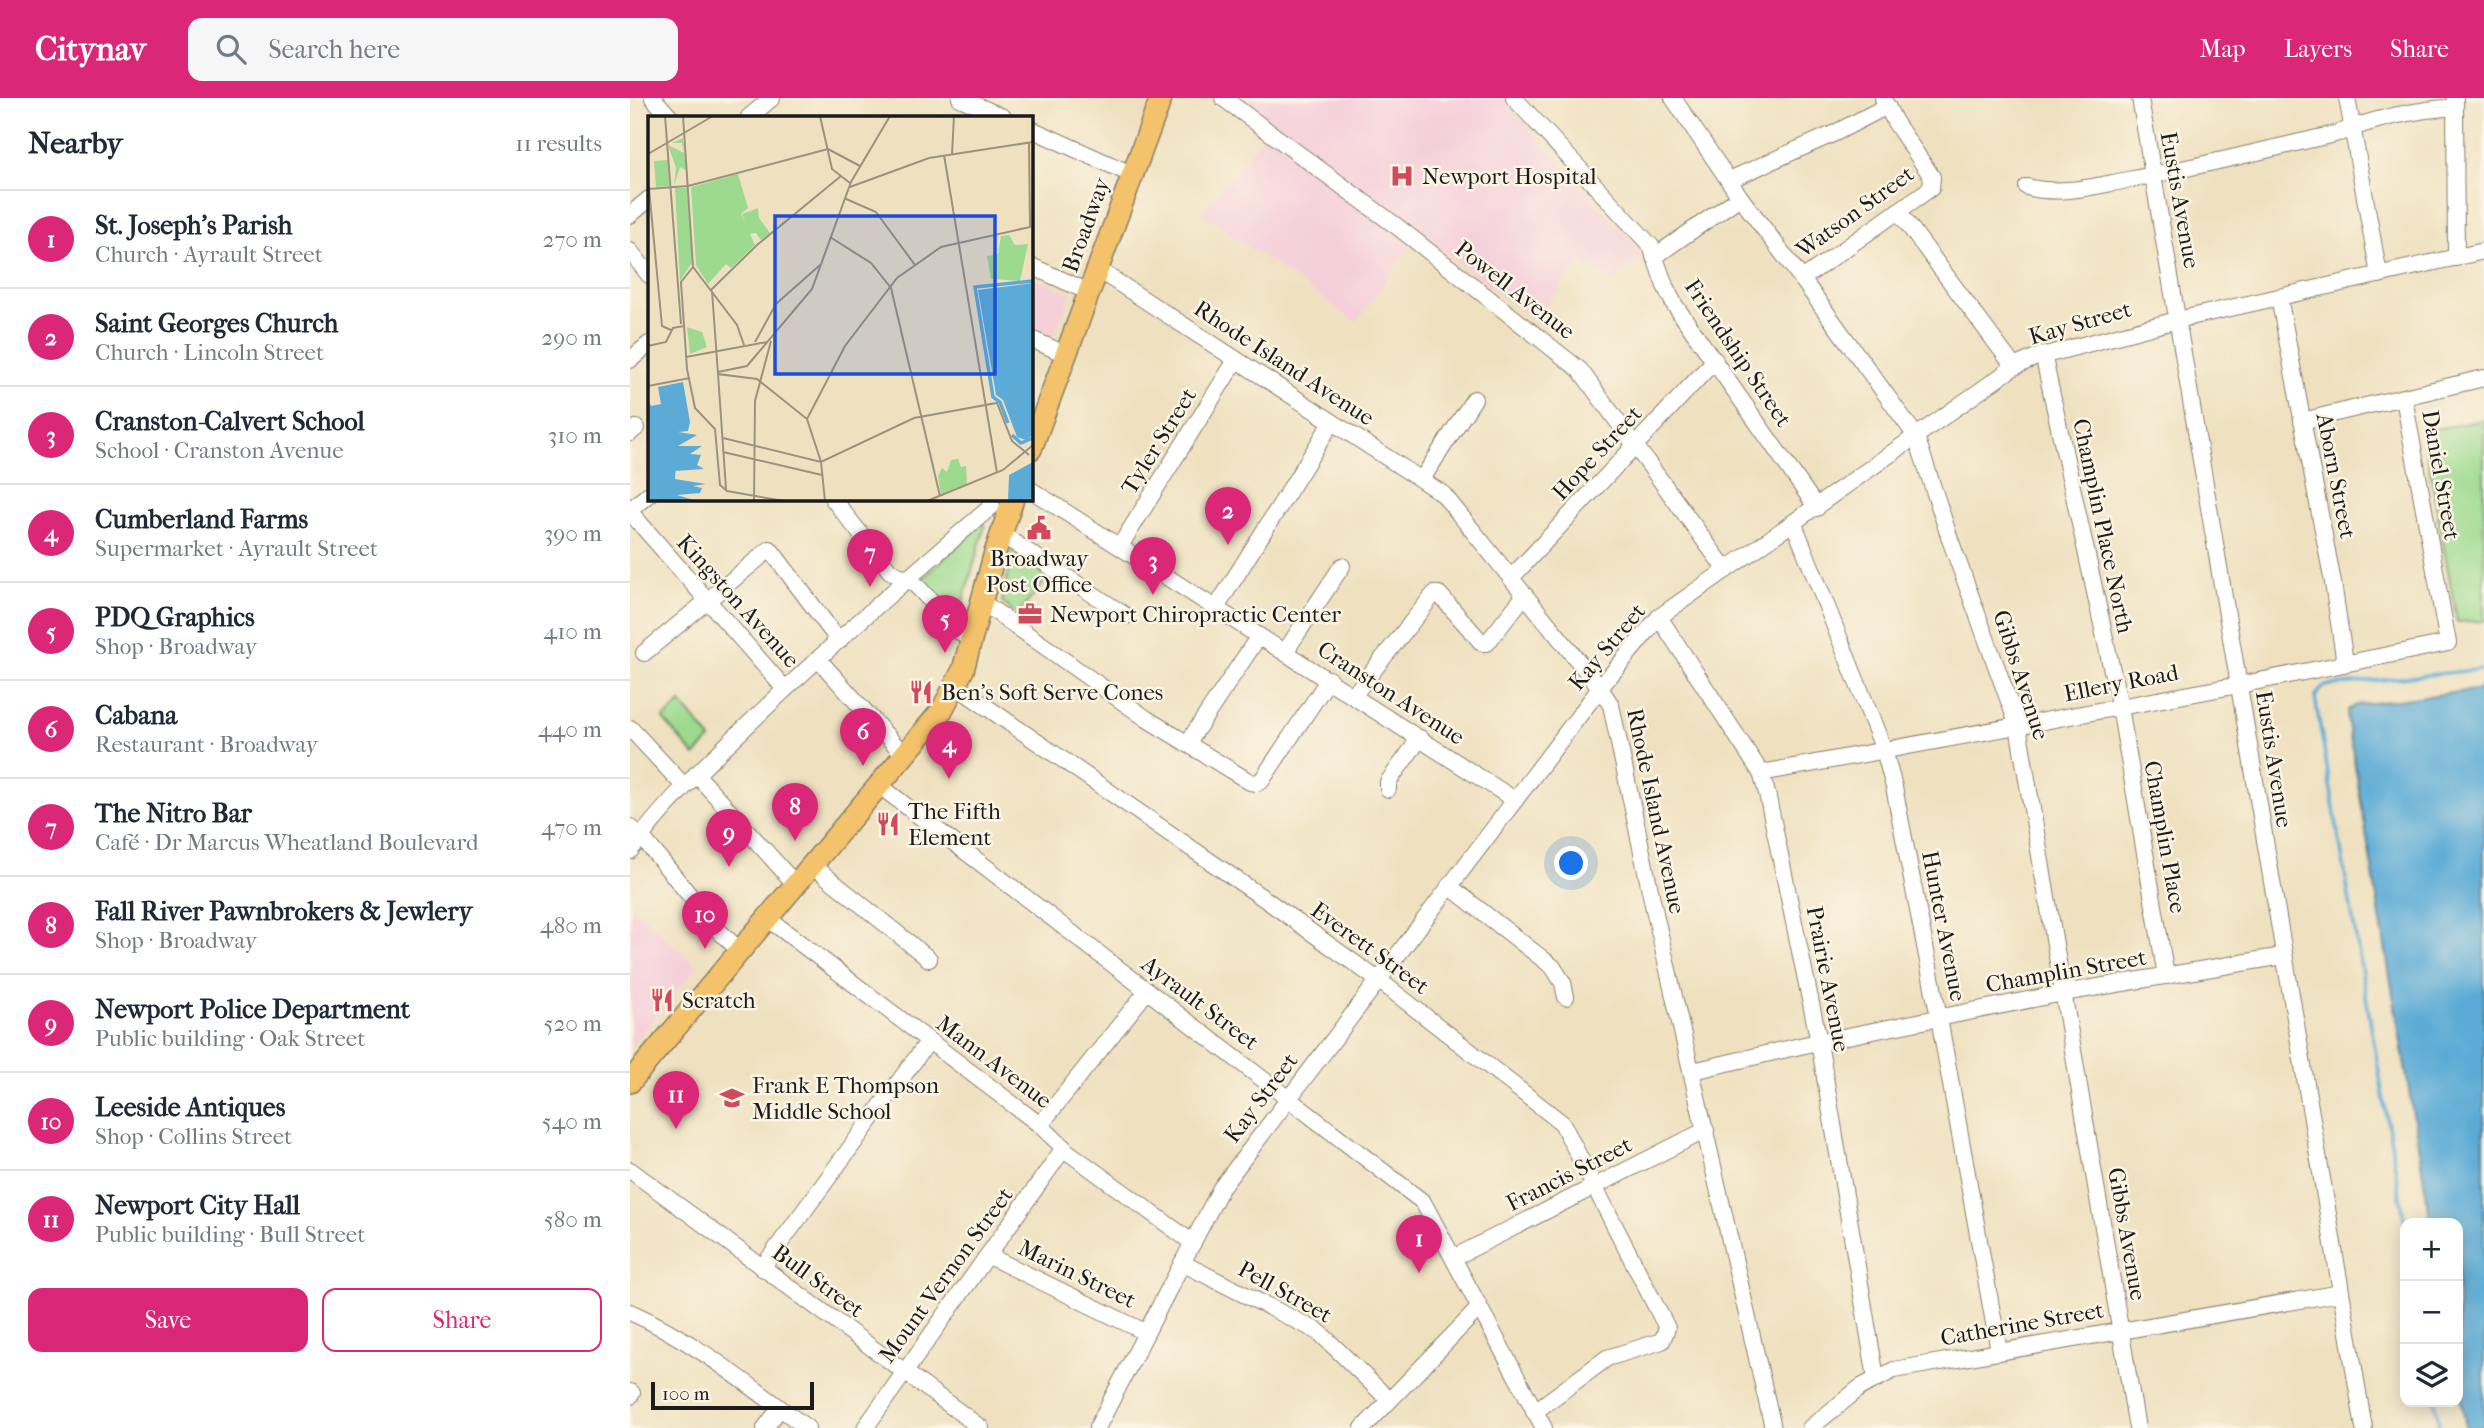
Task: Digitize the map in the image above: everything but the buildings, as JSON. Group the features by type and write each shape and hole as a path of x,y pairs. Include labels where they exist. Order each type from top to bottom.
{"main road":[{"name":"Broadway","path":"1032,446 1161,98"},
{"path":"630,1082 767,918 791,880 812,865 938,717 956,686 972,641 1001,534 1000,503"}],"street":[{"path":"653,98 669,116"},
{"path":"755,115 772,98"},
{"path":"960,98 1001,116"},
{"name":"Powell Avenue","path":"1223,98 1399,228 1580,370 1726,570"},
{"name":"Friendship Street","path":"1514,98 1651,246 1674,304 1817,508"},
{"name":"Gibbs Avenue","path":"1673,98 1740,197 1916,436 1951,542 2018,726 2137,1428"},
{"name":"Eustis Avenue","path":"2140,98 2364,1428"},
{"path":"2347,98 2379,275"},
{"path":"1729,180 1835,133 1885,102"},
{"name":"Watson Street","path":"1802,279 1927,192 1933,183 1932,177 1885,102"},
{"path":"2026,187 2064,191 2153,176 2339,133 2365,122 2455,103 2456,258"},
{"path":"1032,129 1133,175"},
{"path":"1654,257 1740,197"},
{"path":"630,215 648,200"},
{"path":"1898,211 2014,367"},
{"path":"630,251 648,274"},
{"name":"Kay Street","path":"1097,1428 1221,1188 1600,688 1660,617 2014,367 2043,354 2177,320 2484,251"},
{"path":"1032,266 1089,292"},
{"name":"Rhode Island Avenue","path":"1097,270 1443,494 1611,705 1654,909 1773,1428"},
{"name":"Aborn Street","path":"2279,297 2333,583 2345,663"},
{"path":"1032,339 1065,354"},
{"path":"630,360 648,345"},
{"name":"Champlin Place North","path":"2043,354 2120,707"},
{"name":"Tyler Street","path":"1120,546 1236,360"},
{"name":"Hope Street","path":"1511,578 1715,360"},
{"path":"2302,421 2484,378"},
{"name":"Daniel Street","path":"2404,398 2448,643"},
{"path":"1422,480 1474,399"},
{"path":"1216,608 1332,422"},
{"name":"Cranston Avenue","path":"1032,491 1515,800"},
{"path":"630,511 648,495"},
{"path":"834,500 890,571 914,583 960,632 972,641"},
{"path":"630,851 636,831 785,689 905,580 1000,503"},
{"name":"Kingston Avenue","path":"630,511 785,689"},
{"name":"Hunter Avenue","path":"1794,524 1884,750 1902,826 1939,1018 1999,1351"},
{"path":"1001,534 1126,616"},
{"path":"644,653 770,549 839,641"},
{"path":"1285,652 1342,566"},
{"path":"1353,696 1434,594 1439,594 1482,643 1487,643 1525,595"},
{"path":"982,602 1147,719 1250,782 1257,783 1262,780 1329,679"},
{"name":"Prairie Avenue","path":"1660,617 1761,773 1767,793 1819,1042 1877,1378"},
{"path":"1187,744 1259,636"},
{"name":"Ellery Road","path":"1761,773 2239,685 2448,643"},
{"path":"818,659 905,756"},
{"name":"Everett Street","path":"956,686 1269,901 1377,980 1562,1123 1667,1328 1662,1341 1607,1358 1534,1412"},
{"name":"Champlin Place","path":"2120,707 2166,976"},
{"path":"630,729 684,786"},
{"path":"1388,789 1388,782 1420,738"},
{"path":"696,774 791,880"},
{"name":"Ayrault Street","path":"880,786 1423,1202 1544,1428"},
{"path":"636,831 719,931 740,950"},
{"path":"812,865 929,959"},
{"path":"1449,886 1553,967 1559,974 1566,997"},
{"name":"Mann Avenue","path":"767,918 1040,1125 1064,1148 1192,1243"},
{"name":"Champlin Street","path":"1693,1071 1819,1042 2063,993 2283,956"},
{"path":"1040,1125 1147,991"},
{"path":"762,1268 928,1042"},
{"name":"Francis Street","path":"1453,1258 1706,1130"},
{"name":"Mount Vernon Street","path":"865,1428 1064,1148"},
{"name":"Bull Street","path":"630,1170 981,1428"},
{"name":"Marin Street","path":"989,1256 1145,1332"},
{"name":"Pell Street","path":"1182,1263 1319,1332 1389,1401"},
{"name":"Catherine Street","path":"1810,1428 1861,1387 1894,1370 2341,1293"},
{"path":"1363,1428 1479,1308"},
{"path":"630,1312 668,1331 807,1428"},
{"path":"765,1428 780,1408"}],"shaded area":[{"name":"Newport Hospital","path":"1239,98 1501,98 1643,255 1614,282 1582,260 1534,321 1419,233 1356,322 1202,214 1272,124"},
{"path":"1032,276 1071,294 1052,340 1032,331"},
{"path":"630,905 697,966 630,1048 631,1010"}],"green space":[{"path":"2484,420 2484,621 2457,622 2423,431"},
{"path":"982,523 985,526 959,615 955,614 921,580"},
{"path":"1012,551 1049,577 1017,615 1002,602"},
{"path":"681,703 711,739 695,756 663,719"}],"water":[{"path":"2484,689 2484,1428 2466,1428 2462,1407 2463,1218 2430,1218 2347,718 2348,710 2357,705"}],"waterway":[{"path":"2404,1218 2315,697 2324,686 2484,669"},
{"path":"2436,1407 2440,1428"}],"place":[{"name":"Newport Hospital","path":"1402,176"},
{"name":"Broadway Post Office","path":"1039,528"},
{"name":"Saint Georges Church","path":"1228,545"},
{"name":"The Nitro Bar","path":"870,587"},
{"name":"Cranston-Calvert School","path":"1153,595"},
{"name":"Newport Chiropractic Center","path":"1030,614"},
{"name":"PDQ Graphics","path":"945,653"},
{"name":"Ben's Soft Serve Cones","path":"921,692"},
{"name":"Cabana","path":"863,766"},
{"name":"Cumberland Farms","path":"949,779"},
{"name":"The Fifth Element","path":"888,824"},
{"name":"Fall River Pawnbrokers & Jewlery","path":"795,841"},
{"name":"Newport Police Department","path":"729,867"},
{"name":"Leeside Antiques","path":"705,949"},
{"name":"Scratch","path":"662,1000"},
{"name":"Frank E Thompson Middle School","path":"732,1098"},
{"name":"Newport City Hall","path":"676,1129"},
{"name":"St. Joseph's Parish","path":"1419,1273"}]}
